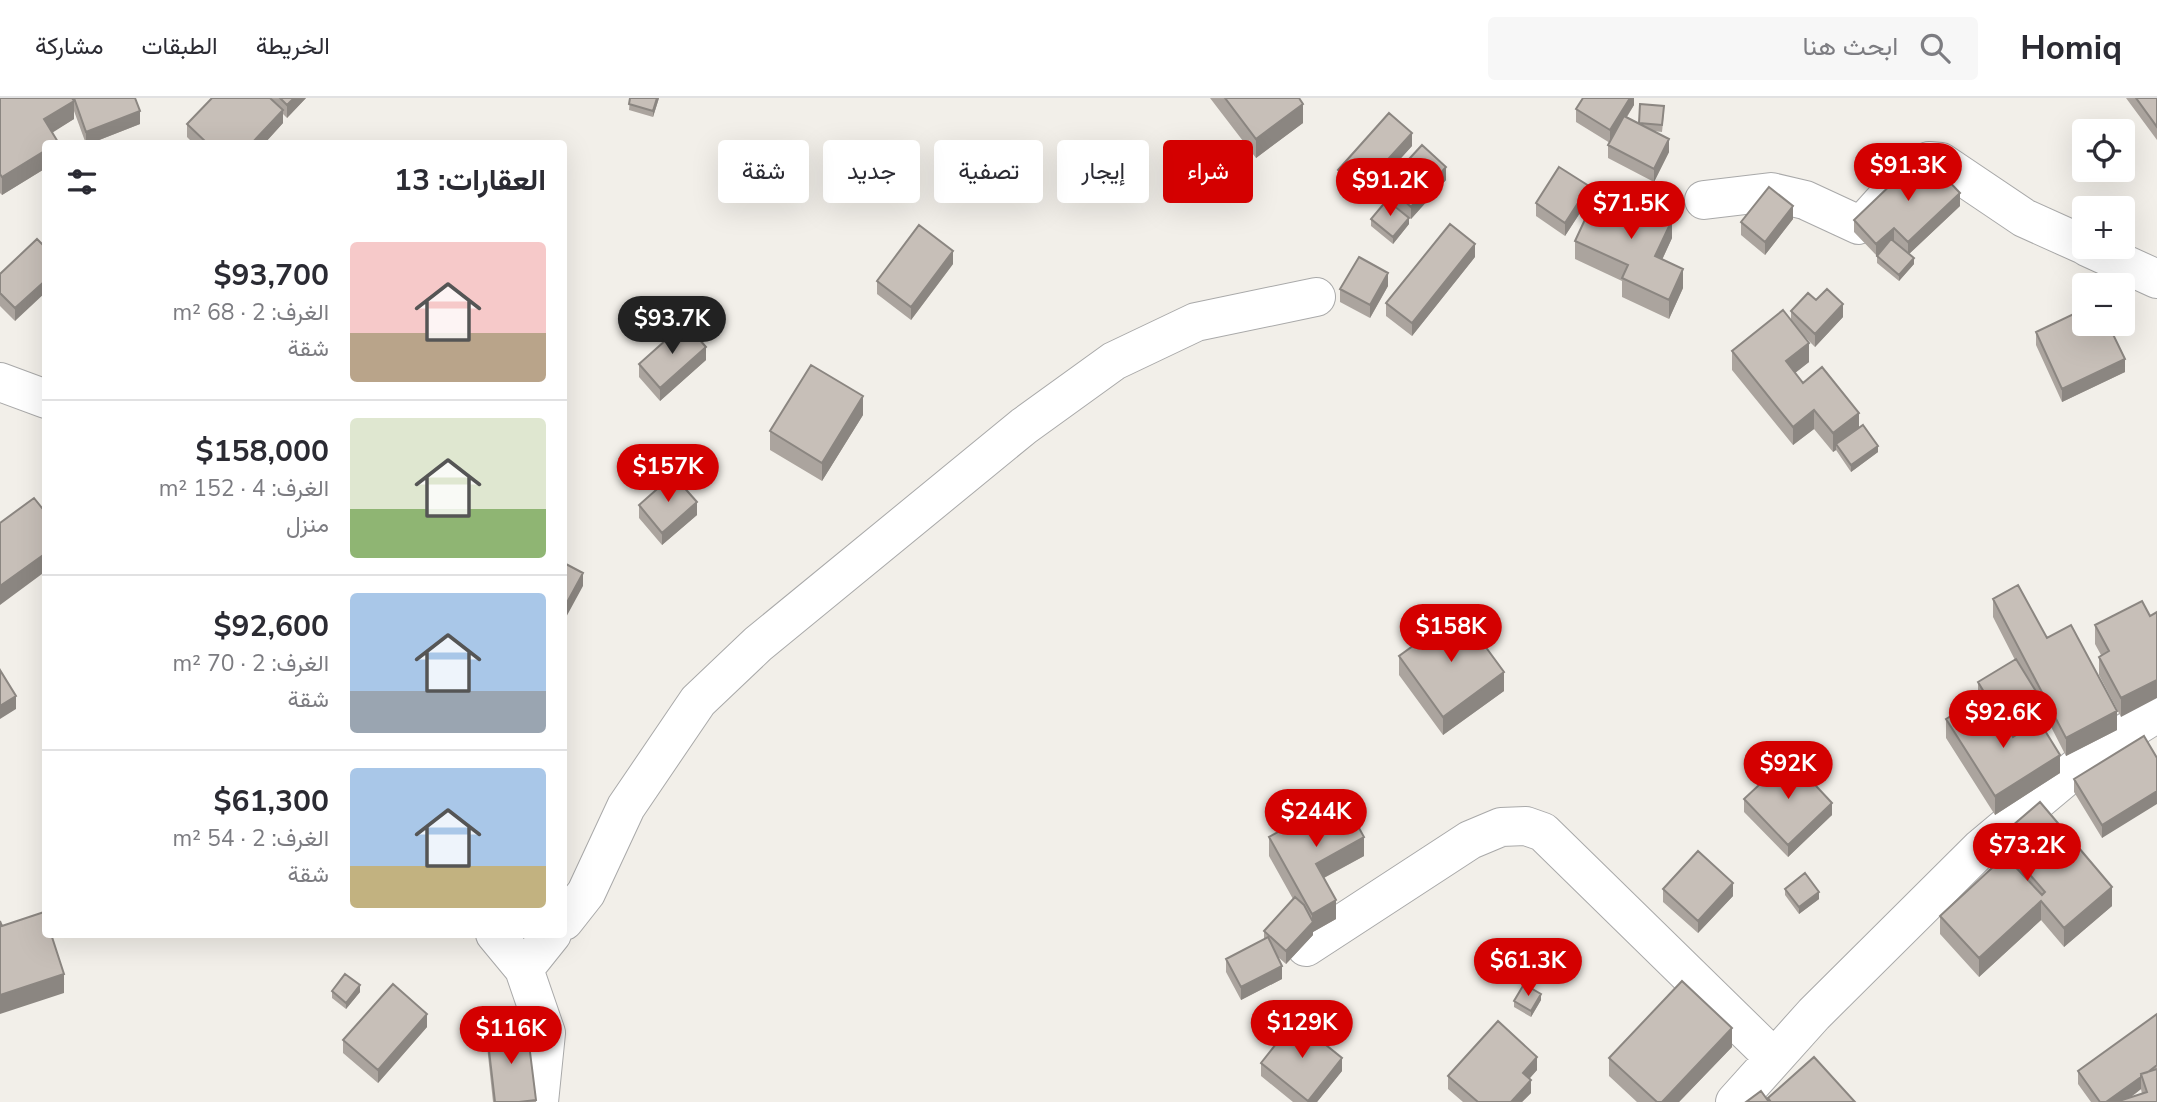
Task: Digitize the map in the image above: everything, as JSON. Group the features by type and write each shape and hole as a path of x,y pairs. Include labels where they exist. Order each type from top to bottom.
{"street":[{"path":"1704,200 1771,192 1805,200 1859,225 1870,217 1915,166 1929,161 1941,162 2024,218 2072,240"},
{"path":"2114,259 2157,279"},
{"path":"567,917 586,893 626,807 698,701 758,643 1024,426 1114,361 1196,322 1316,297"},
{"path":"0,382 42,398"},
{"path":"1735,1102 1814,1014 1981,848 2098,750 2157,713"},
{"path":"1306,947 1470,840 1501,827 1525,826 1543,832 1774,1058"},
{"path":"498,938 524,969 546,1033 539,1102"},
{"path":"524,969 549,938"}],"building":[{"path":"0,98 72,98 74,101 44,119 57,140 42,140 42,152 2,177"},
{"path":"74,98 135,98 140,111 86,132"},
{"path":"212,98 270,98 283,110 255,140 204,140 187,124"},
{"path":"280,98 294,98 287,105"},
{"path":"630,98 657,98 653,111 629,104"},
{"path":"1225,98 1299,98 1303,104 1256,139"},
{"path":"1583,98 1630,98 1610,130 1576,109"},
{"path":"2136,98 2157,98 2157,127"},
{"path":"1640,104 1664,106 1662,125 1639,123"},
{"path":"1389,113 1412,133 1360,190 1338,170"},
{"path":"1624,116 1669,139 1654,169 1608,145"},
{"path":"1422,145 1446,167 1411,207 1386,184"},
{"path":"1923,154 1960,193 1908,242 1894,228 1876,244 1854,220"},
{"path":"1559,167 1589,186 1565,223 1536,203"},
{"path":"1600,187 1672,220 1655,256 1683,269 1669,300 1622,278 1628,265 1575,241"},
{"path":"1769,187 1793,206 1765,242 1741,222"},
{"path":"1387,200 1409,218 1393,237 1371,219"},
{"path":"1450,224 1475,244 1412,323 1386,303"},
{"path":"919,225 953,251 911,307 877,281"},
{"path":"37,239 42,244 42,284 15,308 0,293 0,274"},
{"path":"1891,239 1914,258 1899,275 1877,256"},
{"path":"1359,257 1388,273 1370,305 1340,289"},
{"path":"1827,289 1843,304 1815,334 1791,311 1808,293 1816,300"},
{"path":"1783,310 1809,343 1786,361 1803,383 1822,367 1859,413 1833,433 1814,410 1793,427 1732,351"},
{"path":"2072,315 2072,336 2114,336 2125,359 2062,389 2036,332"},
{"path":"685,323 706,347 660,388 639,364"},
{"path":"811,365 863,396 822,463 770,431"},
{"path":"1863,425 1878,446 1851,465 1836,444"},
{"path":"673,475 697,502 662,533 639,505"},
{"path":"34,498 42,508 42,556 0,586 0,523"},
{"path":"567,565 583,573 567,602"},
{"path":"2018,585 2047,638 2071,625 2117,711 2066,738 1993,599"},
{"path":"2142,601 2150,616 2157,612 2157,680 2121,698 2099,657 2109,651 2095,625"},
{"path":"1460,612 1504,672 1443,717 1399,656"},
{"path":"2016,659 2047,709 2010,732 1978,682"},
{"path":"0,670 16,696 0,706"},
{"path":"1969,705 1986,732 2003,721 2013,737 2039,721 2060,755 1995,796 1946,719"},
{"path":"2144,736 2157,758 2157,791 2102,825 2074,779"},
{"path":"1789,757 1832,803 1788,845 1744,799"},
{"path":"1342,797 1364,837 1316,864 1336,900 1312,914 1269,837"},
{"path":"2040,802 2112,887 2064,928 2041,901 1979,958 1940,916 2005,856 2042,895 2045,892 1998,838"},
{"path":"1698,851 1733,883 1698,921 1663,889"},
{"path":"1805,873 1819,892 1799,907 1785,889"},
{"path":"1295,897 1304,905 1313,922 1286,951 1264,931"},
{"path":"42,913 42,938 52,938 64,974 0,995 0,921 2,926"},
{"path":"1268,937 1282,966 1241,987 1226,959"},
{"path":"345,974 360,985 346,1003 332,991"},
{"path":"1682,981 1732,1028 1662,1102 1657,1102 1609,1058"},
{"path":"393,984 427,1014 378,1070 343,1040"},
{"path":"1524,984 1541,994 1531,1011 1514,1001"},
{"path":"2157,1014 2157,1065 2141,1074 2141,1077 2106,1102 2100,1102 2078,1071"},
{"path":"1295,1020 1342,1058 1308,1101 1261,1063"},
{"path":"1498,1021 1537,1057 1523,1073 1531,1080 1511,1102 1478,1102 1448,1076"},
{"path":"527,1028 536,1100 495,1102 487,1033"},
{"path":"1814,1057 1855,1102 1771,1102 1768,1098"},
{"path":"2157,1069 2157,1102 2123,1102 2122,1100 2147,1092 2141,1074"},
{"path":"1761,1091 1769,1102 1746,1102"}]}
